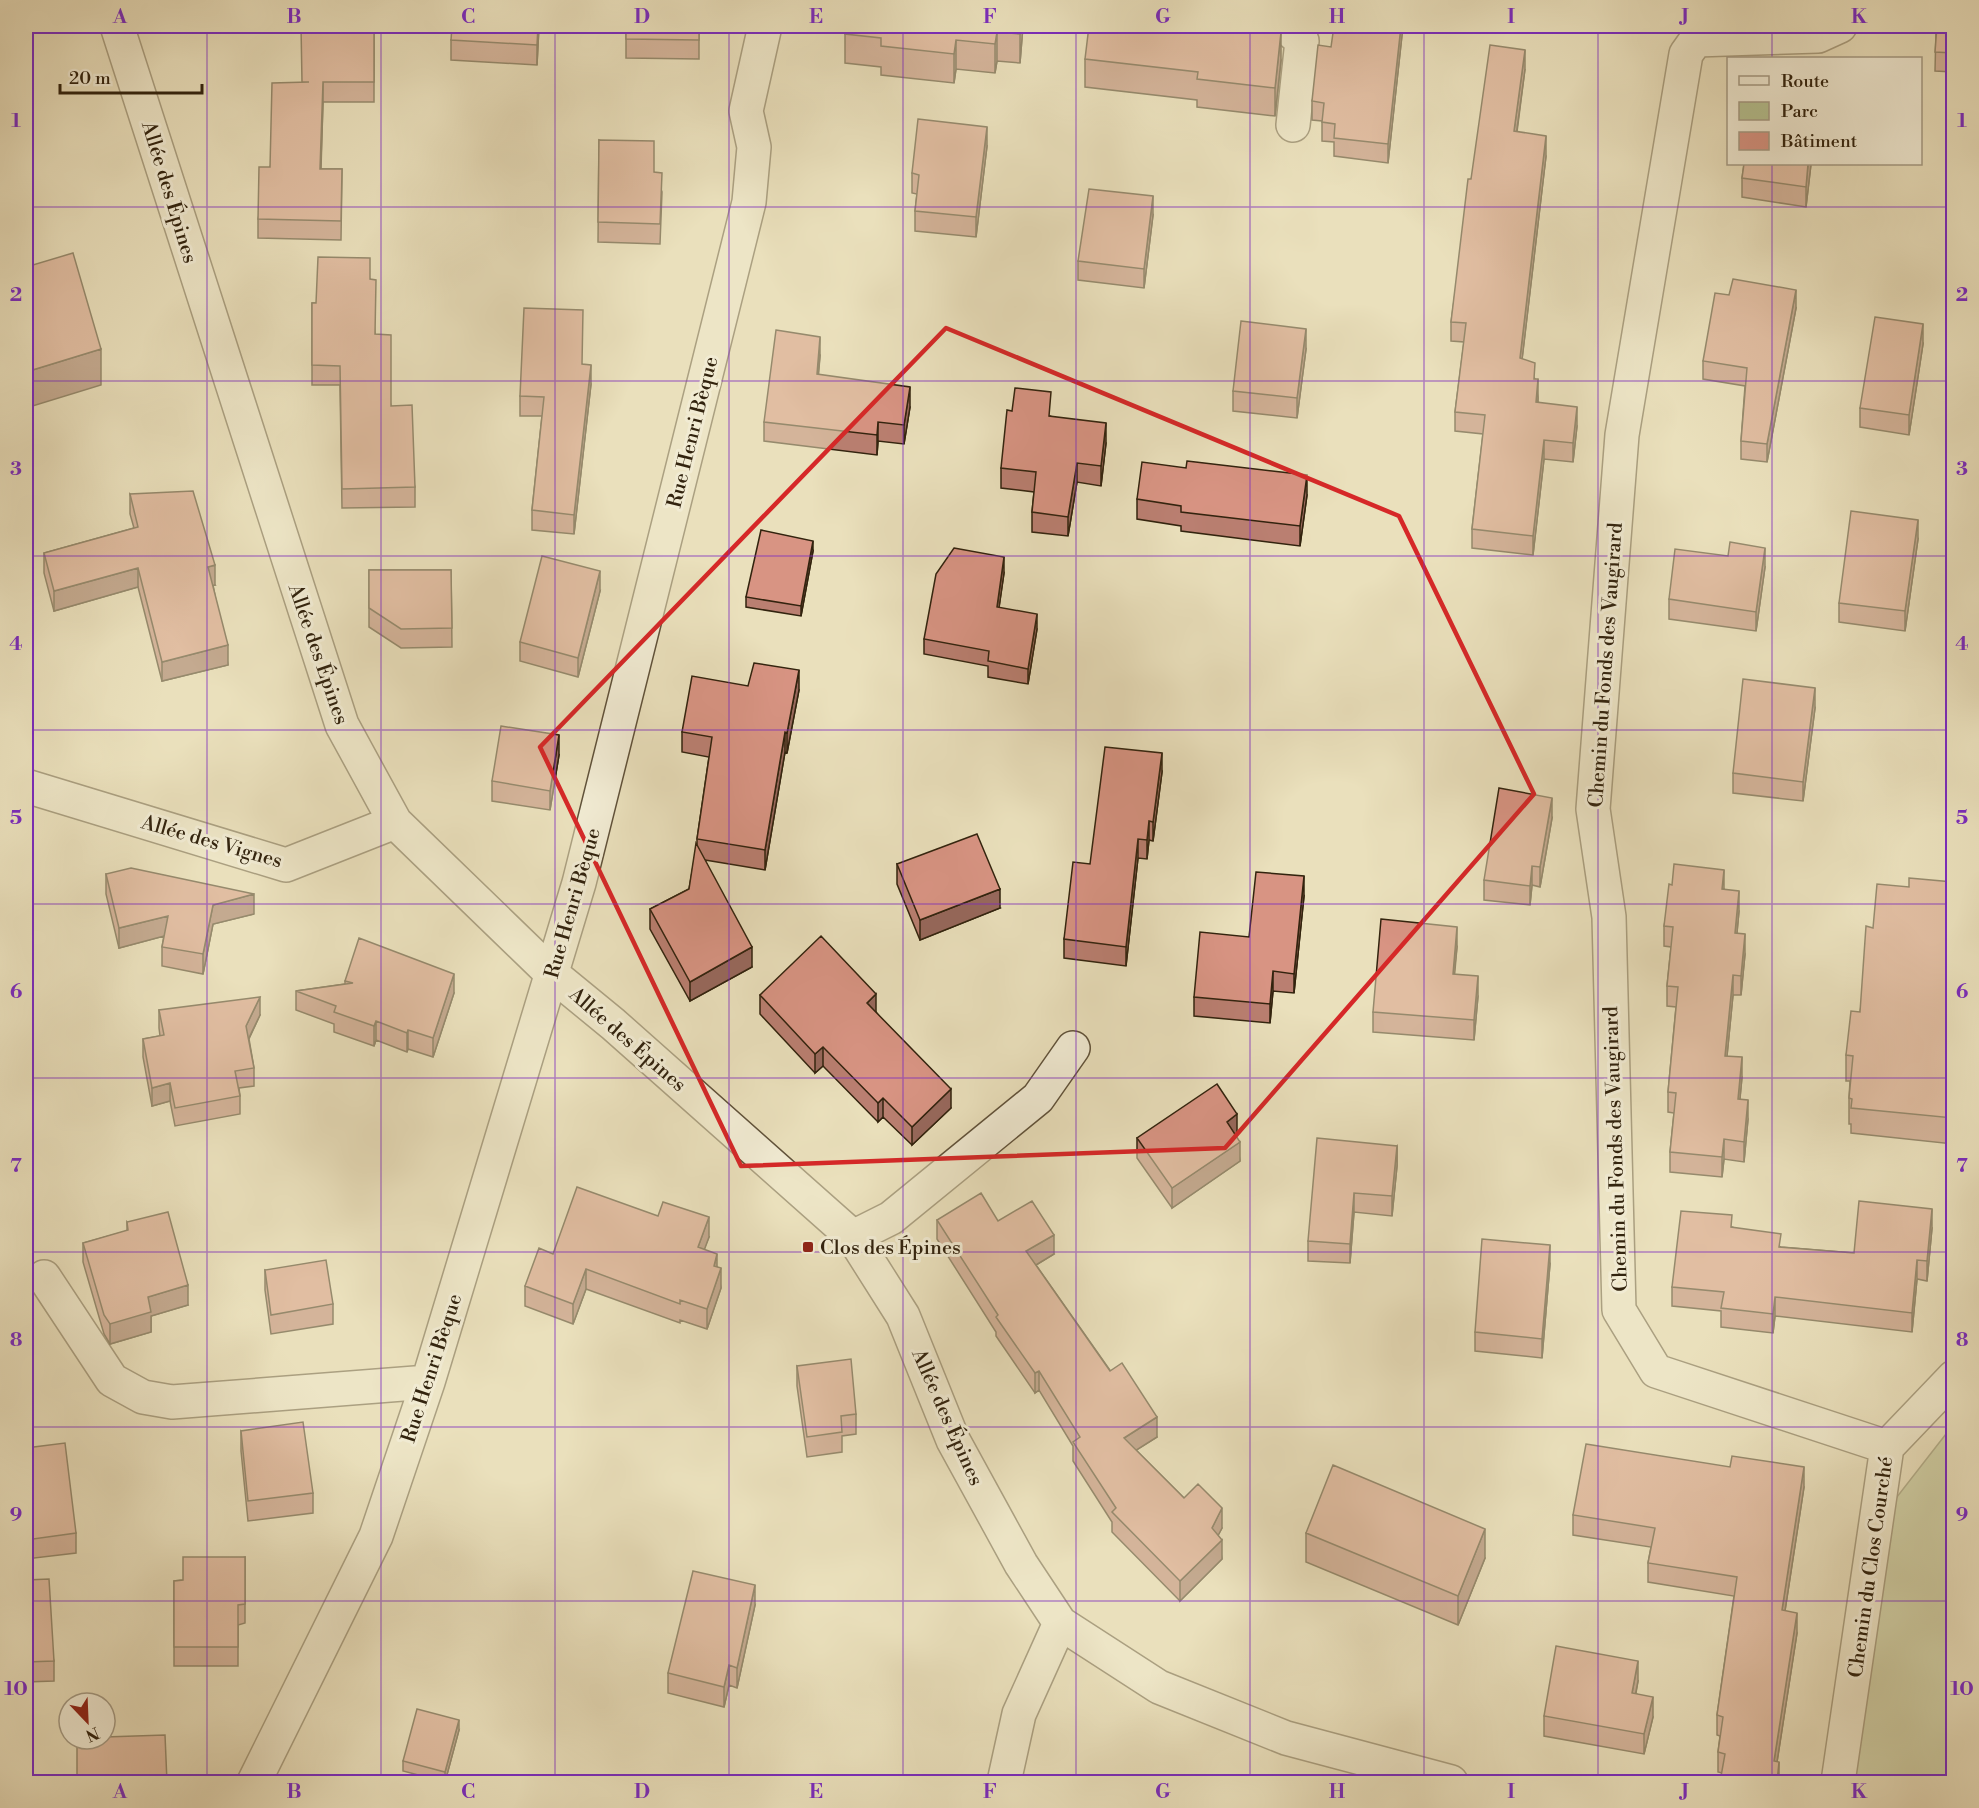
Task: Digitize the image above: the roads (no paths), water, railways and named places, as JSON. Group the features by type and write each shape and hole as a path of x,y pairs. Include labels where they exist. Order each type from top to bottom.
{"street":[{"name":"Allée des Épines","path":"117,26 342,725 395,822 552,974 622,1032 853,1237 903,1316 953,1440 1016,1556 1060,1623 1170,1691 1286,1738 1451,1782"},
{"name":"Rue Henri Bèque","path":"254,1782 375,1536 428,1382 579,883 749,202 754,147 746,111 756,57 765,26"},
{"path":"1285,26 1302,40 1293,126"},
{"name":"Chemin du Fonds des Vaugirard","path":"1840,26 1818,36 1696,40 1686,54 1622,435 1593,809 1609,917 1619,1310 1656,1371 1887,1447"},
{"name":"Allée des Vignes","path":"26,786 286,865 395,822"},
{"path":"853,1237 891,1218 1038,1098 1073,1048"},
{"path":"44,1277 112,1380 143,1397 172,1402 428,1382"},
{"name":"Chemin du Clos Courché","path":"1838,1782 1887,1447 1953,1377"},
{"path":"1004,1782 1019,1714 1060,1623"}],"place":[{"name":"Clos des Épines","path":"808,1247"}]}
